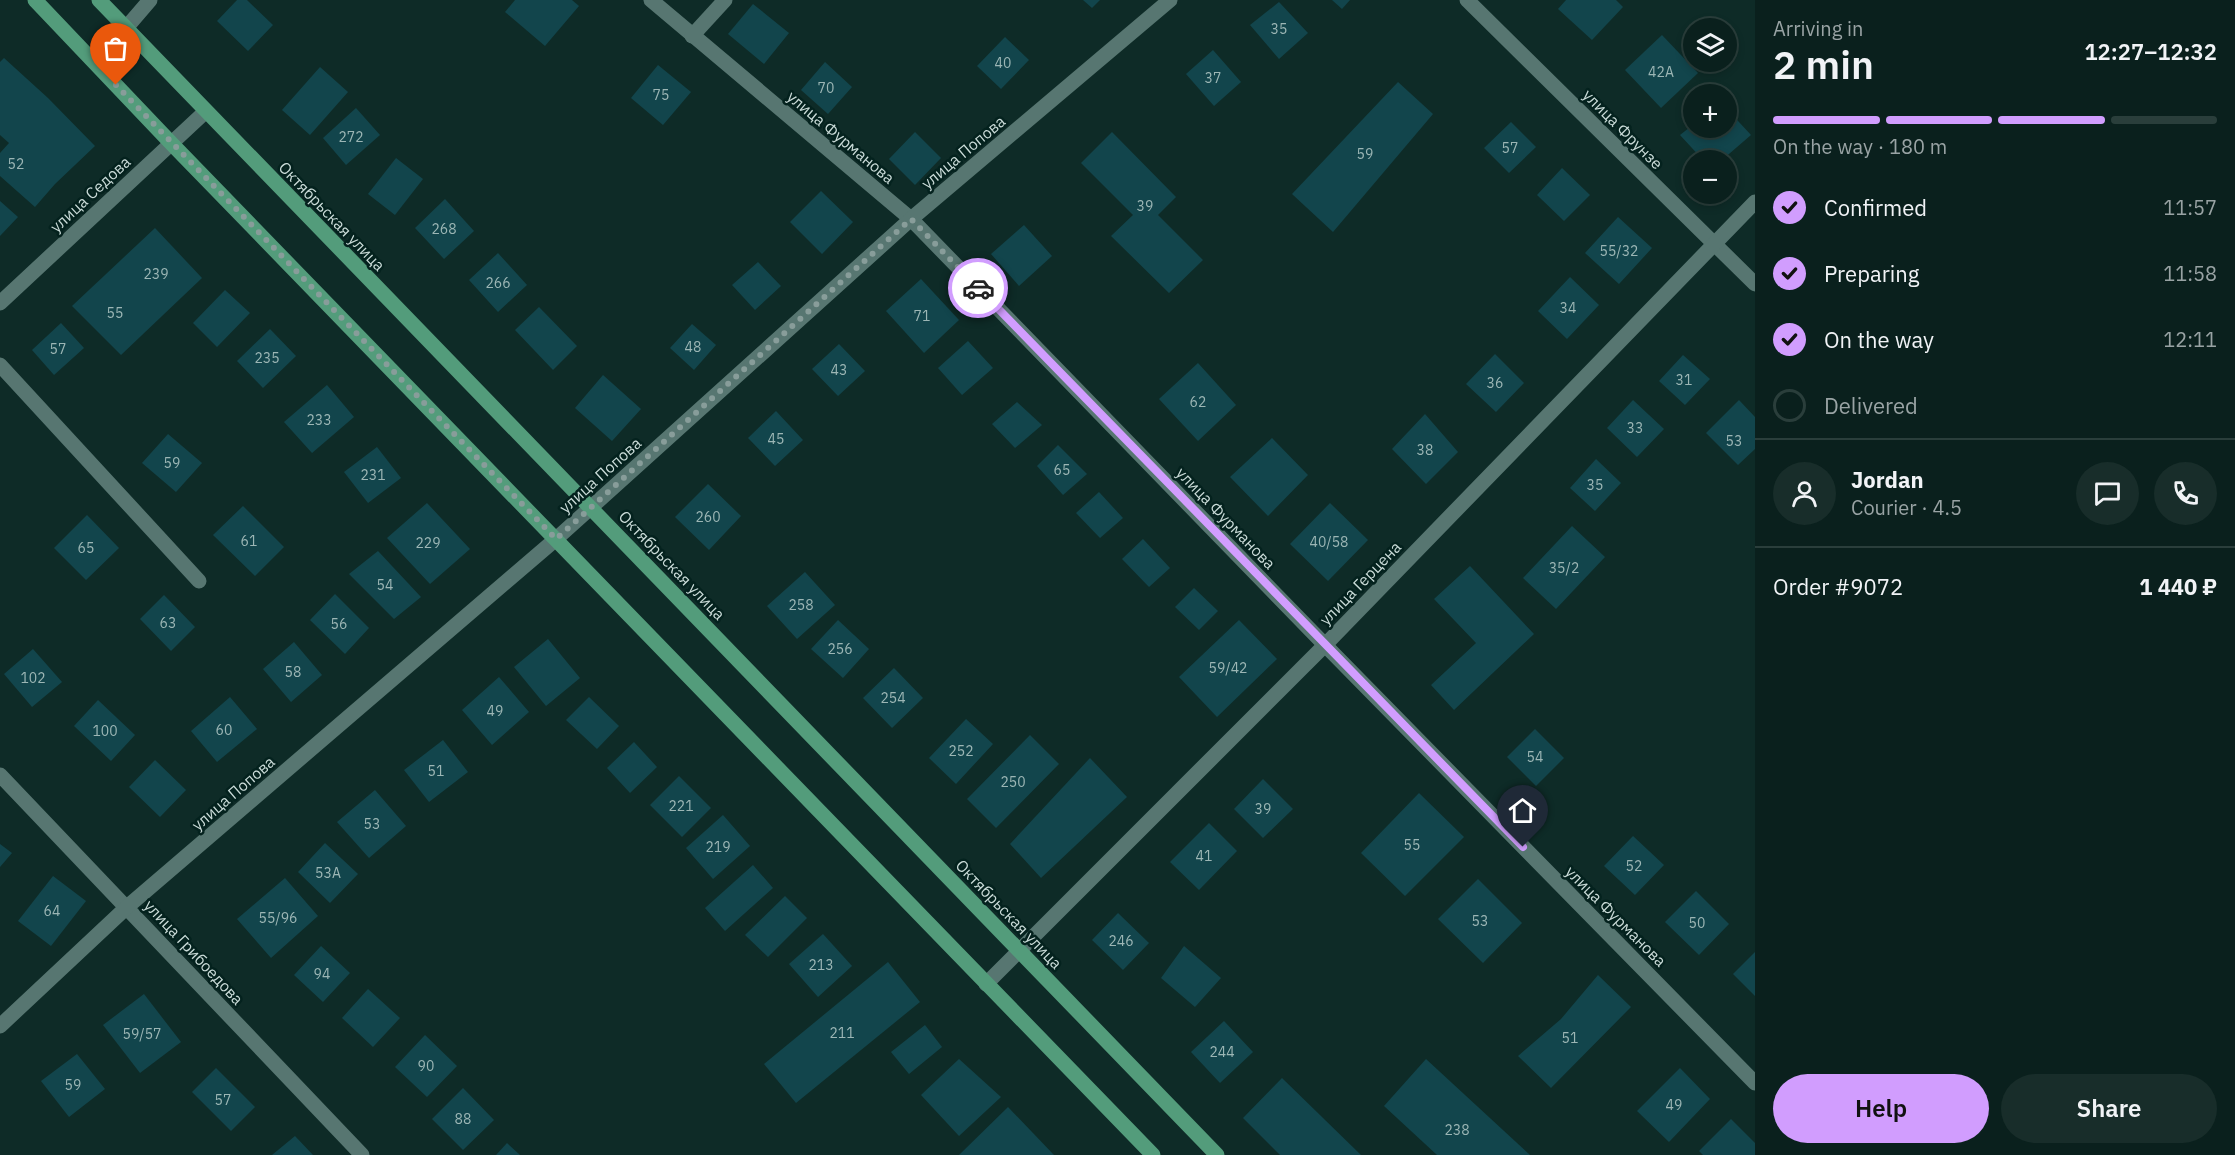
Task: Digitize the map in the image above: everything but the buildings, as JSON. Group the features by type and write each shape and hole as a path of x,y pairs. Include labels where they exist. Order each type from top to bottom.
{"main road":[{"path":"35,0 1153,1155"},
{"name":"Октябрьская улица","path":"99,0 1217,1155"}],"street":[{"path":"126,28 150,0"},
{"name":"улица Фурманова","path":"651,0 911,219 1755,1083"},
{"path":"692,36 725,0"},
{"name":"улица Попова","path":"0,1026 127,907 556,539 911,219 1170,0"},
{"name":"улица Фрунзе","path":"1467,0 1755,284"},
{"name":"улица Седова","path":"0,303 205,111"},
{"name":"улица Герцена","path":"986,984 1325,645 1755,202"},
{"path":"0,366 199,580"},
{"name":"улица Грибоедова","path":"0,775 362,1155"}],"way so far":[{"path":"116,85 556,539 911,219 978,288"}],"route":[{"path":"978,288 1523,847"}]}
